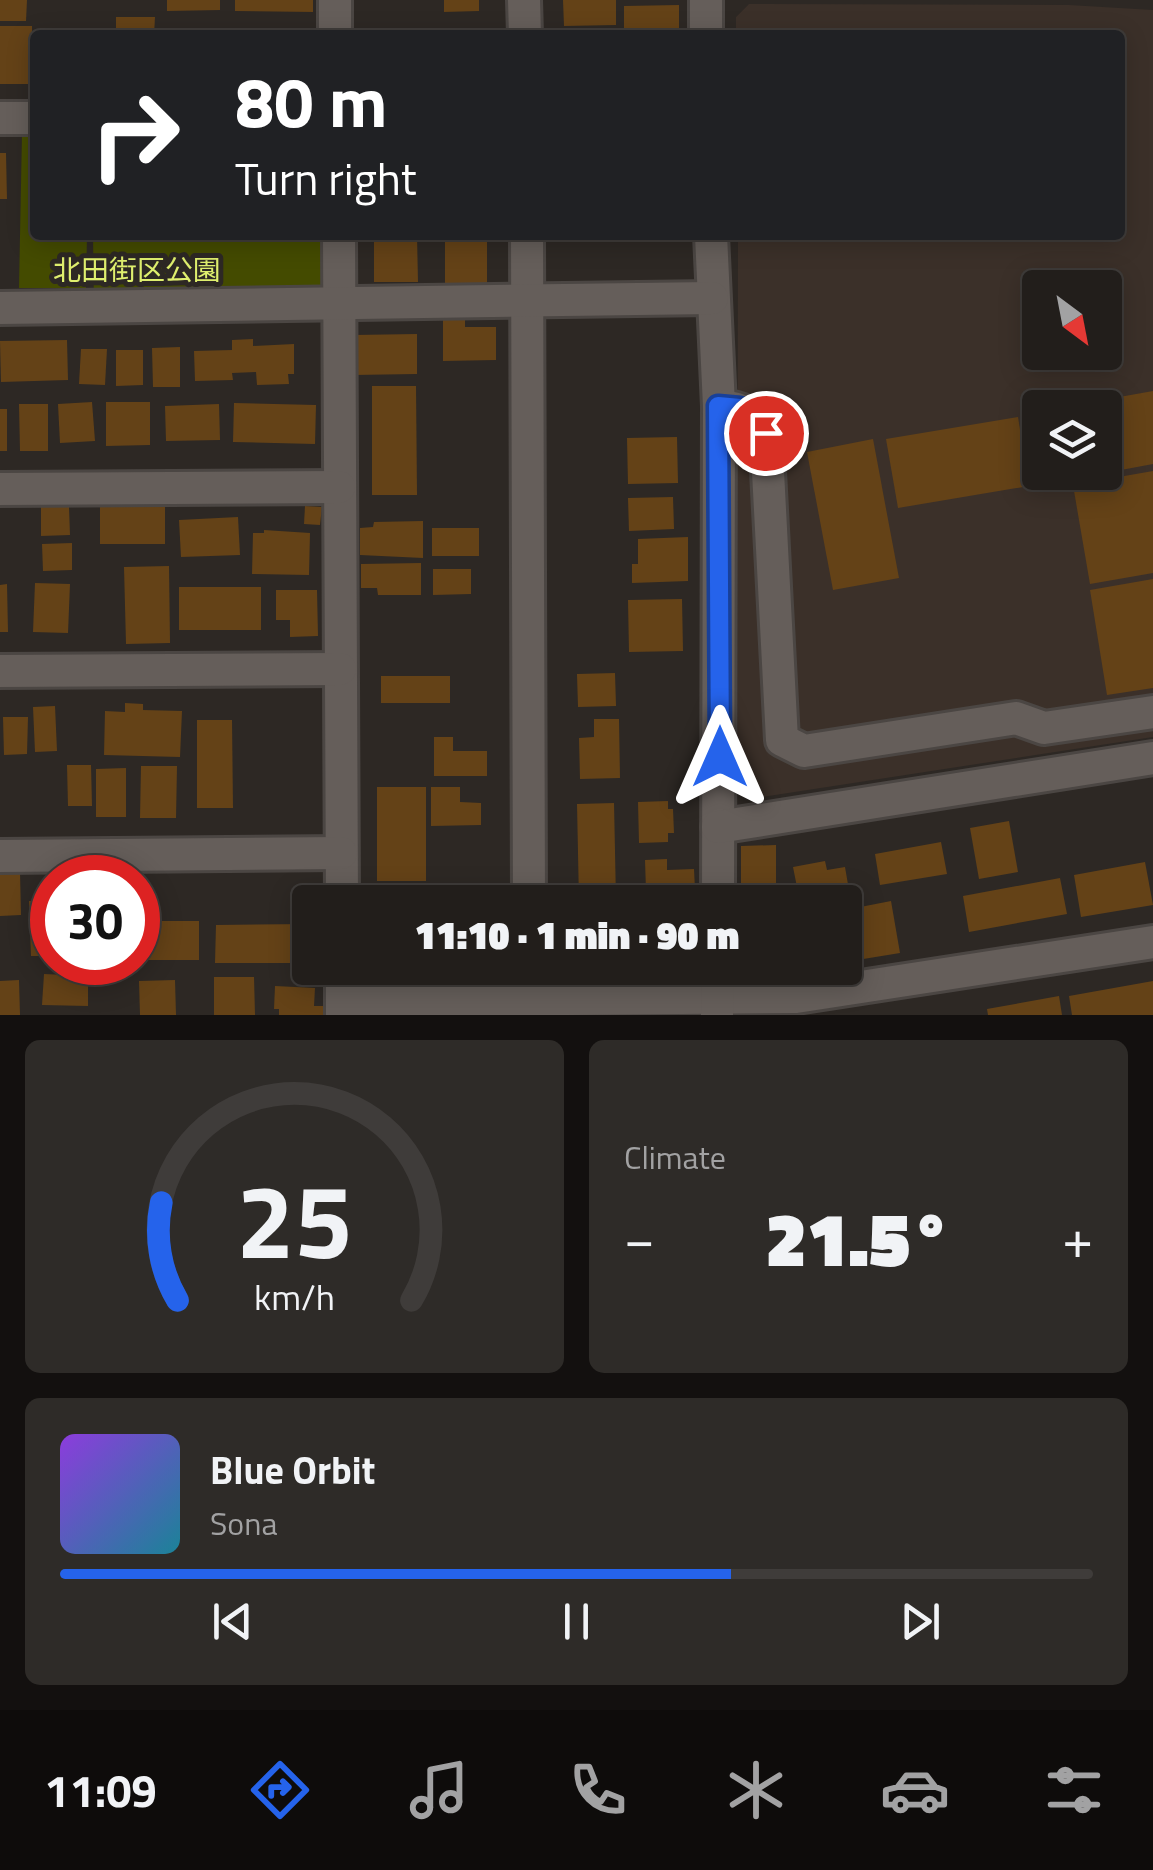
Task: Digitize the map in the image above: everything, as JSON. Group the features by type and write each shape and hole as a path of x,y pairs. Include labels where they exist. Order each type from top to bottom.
{"street":[{"path":"335,0 336,30"},
{"path":"524,0 525,30"},
{"path":"706,0 706,30"},
{"path":"0,118 30,118"},
{"path":"339,240 342,885"},
{"path":"527,240 529,885"},
{"path":"711,240 718,406 718,885"},
{"path":"0,308 712,298"},
{"path":"718,406 740,408 766,433 782,740 792,748 804,752 1016,718 1044,728 1153,712"},
{"path":"0,489 338,487"},
{"path":"0,671 340,670"},
{"path":"718,827 1153,758"},
{"path":"0,856 341,853"},
{"path":"342,1008 529,994 718,1008 1153,942"}],"shaded area":[{"path":"749,4 1069,5 1153,10 1153,737 749,799 737,791 738,240 1125,240 1125,30 736,30 736,17"}],"green space":[{"path":"22,133 30,134 30,240 87,240 86,288 19,288"},
{"name":"北田街区公園","path":"93,240 338,240 340,303 94,306"}],"building":[{"path":"0,0 27,0 26,21 0,21"},
{"path":"167,0 220,0 220,10 167,11"},
{"path":"235,0 313,0 313,12 235,11"},
{"path":"444,0 479,0 479,11 444,12"},
{"path":"563,0 616,0 616,25 564,26"},
{"path":"679,5 679,30 624,30 624,6"},
{"path":"116,17 155,17 154,30 116,30"},
{"path":"0,26 32,26 30,84 0,84"},
{"path":"0,153 6,153 7,199 0,199"},
{"path":"417,240 418,282 374,282 374,242"},
{"path":"445,240 487,240 487,286 445,286"},
{"path":"465,318 465,327 496,327 496,360 443,361 443,319"},
{"path":"417,334 417,374 353,375 353,335"},
{"path":"253,339 253,346 294,344 294,374 288,374 289,384 257,385 256,372 232,373 233,380 195,381 194,351 232,350 232,340"},
{"path":"67,340 68,380 1,382 0,341"},
{"path":"180,347 180,387 153,387 152,348"},
{"path":"81,349 107,349 105,385 79,384"},
{"path":"116,350 143,350 143,385 116,386"},
{"path":"372,386 416,386 417,495 372,495"},
{"path":"1153,391 1153,464 1122,470 1122,397"},
{"path":"92,402 95,441 60,443 58,404"},
{"path":"106,402 150,402 150,445 106,446"},
{"path":"234,403 316,405 315,444 233,442"},
{"path":"19,404 48,404 48,451 20,451"},
{"path":"219,404 220,440 166,441 165,406"},
{"path":"0,409 7,409 7,451 0,451"},
{"path":"1018,417 1022,487 898,508 886,439"},
{"path":"677,437 678,483 628,484 627,438"},
{"path":"873,439 899,578 833,590 807,452"},
{"path":"1153,471 1153,573 1090,584 1074,490 1122,490 1122,476"},
{"path":"673,497 674,529 629,531 628,498"},
{"path":"100,506 165,506 165,544 100,544"},
{"path":"305,506 322,507 320,525 304,524"},
{"path":"41,507 69,507 70,535 41,536"},
{"path":"238,517 240,555 181,557 179,520"},
{"path":"423,521 423,558 360,555 360,528 373,527 374,522"},
{"path":"432,528 479,528 479,556 432,556"},
{"path":"253,533 310,533 309,575 252,574"},
{"path":"688,537 688,581 632,583 632,564 638,564 638,539"},
{"path":"72,543 72,570 43,571 42,544"},
{"path":"421,563 421,595 378,595 377,588 361,588 361,564"},
{"path":"169,566 170,643 126,644 124,567"},
{"path":"433,569 471,569 471,594 433,595"},
{"path":"1153,579 1153,688 1107,695 1090,590"},
{"path":"35,583 70,584 68,633 33,632"},
{"path":"7,584 8,632 0,632 0,585"},
{"path":"179,587 261,587 261,630 179,630"},
{"path":"276,590 317,590 318,636 290,637 290,620 276,620"},
{"path":"682,599 683,651 629,652 628,600"},
{"path":"615,673 616,706 578,707 577,674"},
{"path":"381,676 450,676 450,703 381,703"},
{"path":"125,703 143,704 143,710 182,711 180,757 104,755 105,711 125,712"},
{"path":"55,706 57,751 35,752 33,707"},
{"path":"3,717 28,717 27,754 4,755"},
{"path":"594,719 619,719 620,778 580,779 579,738 594,737"},
{"path":"197,720 232,720 233,808 197,808"},
{"path":"434,737 453,737 453,751 487,751 487,776 434,776"},
{"path":"67,765 91,765 92,806 68,806"},
{"path":"141,766 177,766 176,818 140,818"},
{"path":"126,768 126,817 96,817 96,769"},
{"path":"377,787 426,787 426,881 377,881"},
{"path":"431,787 460,787 460,802 481,803 481,825 431,826"},
{"path":"668,801 668,809 673,809 674,833 668,833 668,842 639,843 638,802"},
{"path":"614,803 616,885 579,885 577,804"},
{"path":"1009,821 1018,872 979,879 970,828"},
{"path":"941,842 947,874 880,885 875,854"},
{"path":"776,845 776,885 741,885 741,846"},
{"path":"667,859 667,870 694,869 695,885 646,885 645,860"},
{"path":"825,861 827,870 845,867 848,885 797,885 793,867"},
{"path":"1145,862 1153,905 1081,917 1074,875"},
{"path":"20,872 21,915 0,916 0,873"},
{"path":"1060,878 1067,914 969,932 963,896"},
{"path":"891,901 900,953 862,959 862,907"},
{"path":"160,921 199,921 199,960 160,960"},
{"path":"292,924 292,963 215,963 216,925"},
{"path":"214,977 254,977 255,1015 214,1015"},
{"path":"19,980 20,1015 0,1015 0,981"},
{"path":"160,980 175,980 176,1015 140,1015 139,985 160,985"},
{"path":"1153,981 1153,1015 1072,1015 1069,996"},
{"path":"43,985 88,985 88,1006 42,1005"},
{"path":"275,986 315,988 314,1006 323,1006 323,1015 279,1015 279,1009 274,1009"},
{"path":"1059,996 1062,1015 988,1015 987,1009"}],"route":[{"path":"720,757 718,406 740,408 758,420 766,433"}]}
